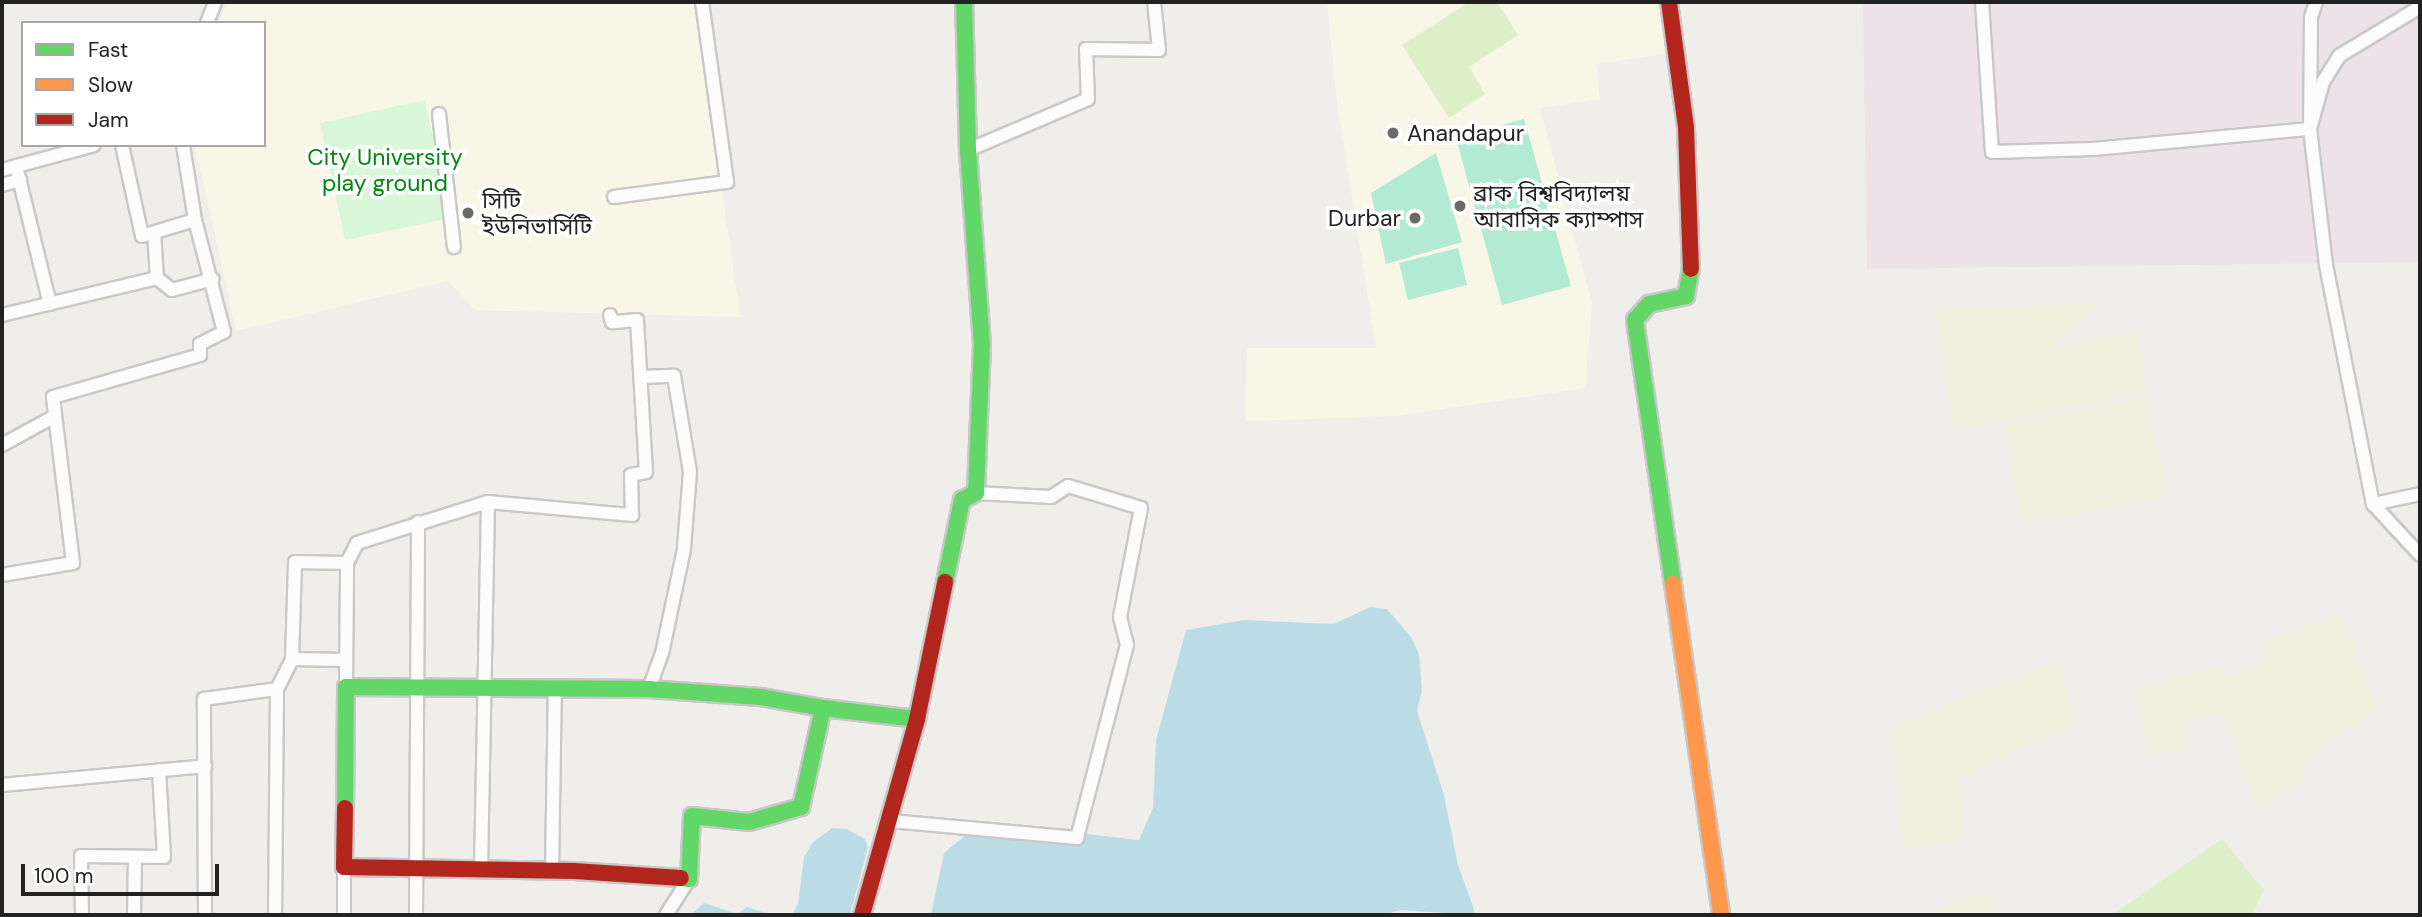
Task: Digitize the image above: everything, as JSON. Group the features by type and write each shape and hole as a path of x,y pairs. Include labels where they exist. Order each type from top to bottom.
{"street":[{"path":"208,21 215,2"},
{"path":"614,197 727,182 702,2"},
{"path":"964,2 971,97 968,150 982,345 976,493"},
{"path":"968,150 1088,99 1086,49 1159,50 1154,2"},
{"path":"1669,2 1686,128 1691,280 1686,296 1648,304 1635,320 1721,915"},
{"path":"1982,2 1992,152 2093,149 2310,129"},
{"path":"2316,2 2311,17 2310,129 2326,265 2373,504 2420,555"},
{"path":"2310,129 2323,82 2339,56 2420,7"},
{"path":"439,114 454,247"},
{"path":"2,170 87,147"},
{"path":"122,147 142,236 195,220"},
{"path":"2,575 73,563 53,397 200,355 200,344 224,332 213,279 195,220 183,147"},
{"path":"16,166 50,304"},
{"path":"2,185 19,180"},
{"path":"153,233 157,278 172,290 213,279"},
{"path":"2,315 157,278"},
{"path":"344,915 347,563 358,543 488,502 632,515 631,475 646,472 637,320 612,322 610,315"},
{"path":"641,377 674,376 690,472 684,549 662,653 649,688"},
{"path":"2,445 55,416"},
{"path":"862,915 891,821 917,719 962,500 976,493 1051,498 1068,486 1141,508 1120,617 1127,645 1077,838 891,821"},
{"path":"2373,504 2420,494"},
{"path":"481,869 488,502"},
{"path":"416,915 418,522"},
{"path":"275,915 277,689 292,659 295,562 347,563"},
{"path":"292,659 346,660"},
{"path":"346,687 649,688 761,697 823,708 917,719"},
{"path":"552,871 555,687"},
{"path":"205,915 204,699 277,689"},
{"path":"666,915 689,879 692,816 749,822 801,807 823,708"},
{"path":"2,785 205,766"},
{"path":"82,915 81,856 164,857 159,770"},
{"path":"134,915 135,857"},
{"path":"344,867 552,871 689,879"}],"shaded area":[{"name":"সিটি ইউনিভার্সিটি","path":"227,2 695,2 740,317 475,310 448,281 236,331 195,147 266,147 266,21 220,21"},
{"name":"ব্রাক বিশ্ববিদ্যালয় আবাসিক ক্যাম্পাস","path":"1327,2 1662,2 1673,53 1596,64 1600,99 1540,108 1592,304 1585,388 1395,416 1246,421 1247,348 1376,348 1337,102"},
{"path":"1863,2 2420,2 2420,262 1867,269"},
{"path":"2101,304 2046,351 2137,330 2147,391 1954,431 1935,309"},
{"path":"2147,398 2168,496 2022,524 2003,425"},
{"path":"2342,613 2377,708 2306,759 2301,785 2257,808 2222,713 2184,721 2187,750 2150,755 2133,691 2218,665 2229,677 2267,662 2262,643"},
{"path":"2058,662 2077,725 1960,776 1966,841 1903,849 1891,726"},
{"path":"1987,889 1999,915 1928,915"}],"green space":[{"path":"1469,2 1497,2 1518,35 1469,67 1485,94 1449,118 1402,45"},
{"name":"City University play ground","path":"425,100 450,218 345,240 320,123"},
{"path":"1524,119 1571,286 1502,305 1456,138"},
{"name":"Durbar","path":"1436,153 1462,242 1386,264 1371,193"},
{"path":"1458,248 1467,285 1408,300 1399,263"},
{"path":"2222,839 2264,890 2252,915 2112,915"}],"water":[{"path":"1370,607 1387,609 1411,637 1419,654 1422,691 1417,711 1444,795 1458,865 1476,915 1400,910 1383,915 931,915 944,853 968,833 1077,833 1139,840 1153,808 1156,740 1186,630 1244,620 1334,624"},
{"path":"832,828 847,829 865,839 868,847 850,915 792,915 798,904 804,857 813,842"},
{"path":"704,903 737,914 747,907 772,915 690,915"}],"traffic: fast":[{"path":"945,582 962,500 976,493 982,345 968,150 964,2"},
{"path":"1673,584 1635,320 1649,304 1686,296 1691,269"},
{"path":"345,808 346,687 649,689 761,697 823,708"},
{"path":"681,878 689,879 692,816 749,822 801,807 823,708 917,719"}],"traffic: slow":[{"path":"1673,584 1721,915"}],"traffic: jam":[{"path":"1669,2 1686,128 1691,269"},
{"path":"862,915 917,719 945,582"},
{"path":"345,808 344,867 574,871 681,878"}],"place":[{"name":"Anandapur","path":"1393,133"},
{"name":"ব্রাক বিশ্ববিদ্যালয় আবাসিক ক্যাম্পাস","path":"1460,206"},
{"name":"সিটি ইউনিভার্সিটি","path":"468,213"},
{"name":"Durbar","path":"1415,218"}]}
